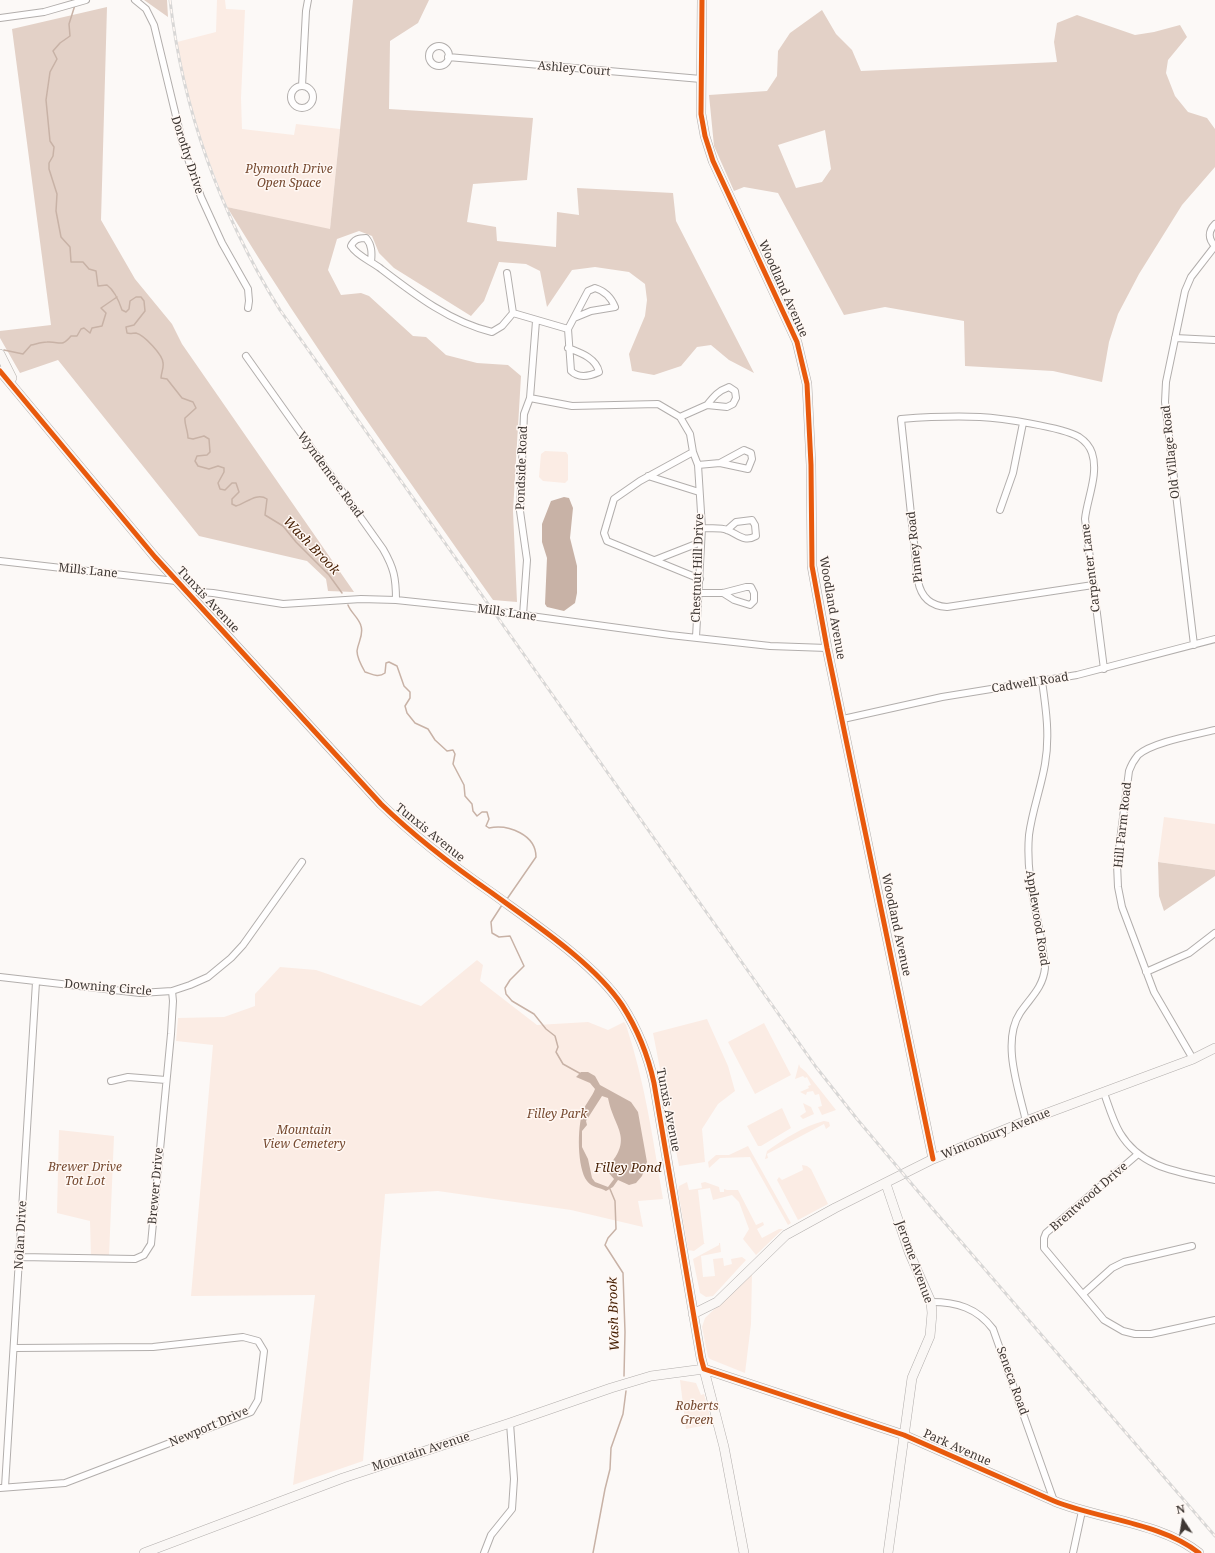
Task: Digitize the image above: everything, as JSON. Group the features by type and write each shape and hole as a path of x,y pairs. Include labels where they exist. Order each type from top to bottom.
{"main road":[{"name":"Woodland Avenue","path":"702,0 703,27 701,114 705,136 713,161 797,342 803,362 807,384 811,465 812,566 827,648 843,719 933,1159"},
{"path":"0,354 9,375 22,391 26,404"},
{"name":"Tunxis Avenue","path":"0,371 26,404 176,580 381,804 406,829 555,939 608,987 634,1026 645,1049 654,1083 701,1358 724,1447 744,1553"},
{"name":"Wintonbury Avenue","path":"694,1314 717,1302 786,1235 835,1208 886,1184 933,1159 1026,1121 1104,1094 1193,1059 1215,1048"},
{"name":"Jerome Avenue","path":"886,1184 909,1252 931,1302 931,1329 912,1378 888,1553"},
{"name":"Park Avenue","path":"704,1369 904,1435 1054,1501 1082,1511 1166,1534 1185,1543 1199,1553"},
{"name":"Mountain Avenue","path":"144,1553 342,1478 611,1388 651,1376 704,1369"}],"street":[{"name":"Dorothy Drive","path":"135,0 146,9 154,25 182,141 201,197 222,243 248,289 248,308"},
{"path":"302,86 306,11 308,0"},
{"path":"2,19 44,12 83,1"},
{"name":"Ashley Court","path":"448,57 701,79"},
{"name":"Old Village Road","path":"1194,644 1165,416 1166,382 1185,291 1191,277 1215,246 1210,238 1210,233 1215,224"},
{"path":"371,262 416,296 482,330 492,332 502,326 513,313 507,273"},
{"path":"568,348 590,358 598,366 599,372 584,377 575,375 571,372 568,348 568,329 588,291 595,288 602,290 612,299 615,306 590,311 574,318"},
{"path":"513,313 536,321 568,329"},
{"name":"Pondside Road","path":"523,615 527,560 520,511 524,414 530,398 536,321"},
{"path":"1175,338 1215,340"},
{"name":"Wyndemere Road","path":"246,356 383,549 394,573 396,600"},
{"path":"680,418 707,405 722,389 729,387 735,392 736,398 733,404 727,407 707,405"},
{"name":"Chestnut Hill Drive","path":"530,398 572,406 658,404 680,418 690,434 693,452 698,465 702,528 696,637"},
{"name":"Carpenter Lane","path":"901,419 980,417 1023,423 1068,433 1079,437 1085,442 1092,453 1094,473 1085,519 1104,669"},
{"name":"Pinney Road","path":"901,419 919,589 930,603 947,607 1093,585"},
{"path":"1000,510 1013,473 1023,423"},
{"path":"698,465 720,463 748,469 752,459 751,453 744,450 720,463"},
{"path":"693,452 648,476 614,499 604,533 607,541 700,579"},
{"path":"648,476 699,492"},
{"path":"702,528 727,530 741,538 750,539 756,536 755,525 752,520 736,522 727,530"},
{"path":"655,560 701,542"},
{"name":"Mills Lane","path":"0,561 176,580"},
{"path":"698,593 723,594 746,586 751,587 754,593 754,601 750,605 745,604 723,594"},
{"name":"Mills Lane","path":"186,591 283,604 361,599 396,600 779,647 827,648"},
{"name":"Cadwell Road","path":"843,719 942,696 1042,682 1104,669 1215,639"},
{"name":"Applewood Road","path":"1026,1121 1011,1047 1012,1033 1016,1022 1020,1014 1038,990 1045,972 1044,957 1029,885 1028,863 1029,835 1042,781 1048,744 1042,682"},
{"name":"Hill Farm Road","path":"1193,1059 1163,1010 1146,972 1122,906 1118,887 1117,864 1129,771 1133,761 1146,750 1155,746 1215,730"},
{"name":"Downing Circle","path":"0,977 140,993 172,991 208,977 231,958 243,945 302,862"},
{"path":"1146,972 1189,953 1215,933"},
{"name":"Nolan Drive","path":"3,1488 15,1348 36,982"},
{"name":"Brewer Drive","path":"20,1257 135,1259 144,1255 151,1244 173,1001 172,991"},
{"path":"111,1080 128,1077 166,1080"},
{"path":"1104,1094 1120,1133 1138,1154 1163,1168 1215,1180"},
{"name":"Brentwood Drive","path":"1138,1154 1046,1233 1044,1238 1044,1248 1104,1320 1123,1331 1135,1334 1151,1334 1215,1320"},
{"path":"1082,1294 1112,1268 1124,1262 1192,1246"},
{"name":"Seneca Road","path":"931,1302 952,1303 969,1308 983,1318 993,1329 1054,1501"},
{"name":"Newport Drive","path":"3,1488 66,1483 251,1412 258,1400 264,1350 258,1341 243,1337 153,1347 15,1348"},
{"path":"484,1553 490,1535 512,1509 514,1479 510,1423"},
{"path":"1073,1553 1082,1511"}],"green space":[{"name":"Plymouth Drive Open Space","path":"217,0 225,0 226,9 245,10 241,98 242,129 294,135 296,124 340,129 330,230 227,207 194,123 183,79 177,42 216,32"},
{"path":"545,451 566,452 568,455 568,480 565,483 543,481 539,477 541,454"},
{"path":"1164,817 1215,824 1215,870 1158,862"},
{"path":"477,960 483,965 480,981 537,1025 588,1022 608,1030 624,1022 633,1046 643,1090 663,1199 638,1201 643,1227 571,1210 438,1191 385,1194 363,1461 293,1485 315,1295 191,1296 213,1045 176,1041 178,1018 224,1017 255,1006 255,994 280,967 316,970 421,1006"},
{"path":"707,1019 728,1066 735,1091 718,1104 702,1129 705,1162 679,1166 653,1033"},
{"path":"764,1023 791,1075 755,1094 728,1042"},
{"path":"799,1064 836,1110 822,1115 818,1107 822,1106 819,1094 815,1095 813,1091 807,1092 806,1095 800,1092 809,1088 808,1086 811,1085 807,1077 805,1078 803,1076 795,1079"},
{"path":"803,1103 811,1107 814,1114 803,1119 800,1116 806,1112"},
{"path":"782,1108 791,1128 761,1146 758,1146 747,1126"},
{"path":"824,1121 829,1122 830,1126 826,1129 824,1124 767,1154 768,1158 765,1159 767,1151 780,1142 794,1133"},
{"name":"Brewer Drive Tot Lot","path":"59,1130 114,1136 109,1256 91,1256 90,1221 57,1213"},
{"path":"748,1146 791,1223 788,1225 750,1157 720,1158 709,1168 708,1162 716,1155 729,1155"},
{"path":"802,1165 811,1169 828,1204 798,1220 777,1180 779,1177 782,1180 803,1170"},
{"path":"687,1182 689,1190 702,1188 701,1183 705,1182 719,1187 720,1192 724,1192 724,1189 738,1190 756,1225 763,1222 764,1225 757,1229 762,1238 779,1229 783,1229 756,1255 743,1239 749,1229 739,1202 732,1195 713,1200 710,1188 698,1190 705,1243 694,1251 688,1250 678,1190 679,1186"},
{"path":"719,1243 721,1252 701,1256 703,1277 715,1276 713,1259 723,1258 724,1266 732,1264 731,1259 742,1257 746,1260 713,1296 706,1297 700,1293 693,1259 719,1245"},
{"path":"752,1273 751,1324 745,1373 708,1357 702,1327 705,1318"},
{"name":"Roberts Green","path":"680,1380 696,1383 701,1395 704,1394 712,1424 686,1429"}],"shaded area":[{"path":"144,0 167,0 168,17"},
{"path":"353,0 429,0 418,23 390,41 389,109 533,118 527,180 473,184 467,222 496,227 497,241 556,247 557,212 579,215 577,188 673,193 676,221 754,373 729,360 711,345 697,347 681,366 654,375 632,371 629,354 645,316 647,300 645,284 629,272 595,267 572,270 547,307 540,271 526,264 499,262 484,301 471,316 394,268 379,253 372,236 359,231 337,239 328,270 341,295 361,293 369,296 413,336 426,337 446,355 477,363 508,365 521,376 513,511 517,602 493,600 324,357 227,207 330,229"},
{"path":"107,7 101,220 135,279 172,324 182,344 354,592 328,591 326,579 307,561 199,536 58,360 20,373 0,338 0,331 51,325 12,29"},
{"path":"822,10 836,34 852,50 861,71 1057,62 1054,42 1057,23 1077,15 1135,35 1180,25 1187,37 1168,60 1166,73 1175,96 1188,112 1207,118 1215,129 1215,167 1182,205 1139,274 1118,314 1109,342 1102,382 1053,371 965,366 964,321 885,307 844,315 778,193 744,187 734,191 714,146 709,95 767,91 777,76 778,51 790,33","holes":["825,130 831,169 822,182 796,188 778,145"]},
{"path":"1158,862 1215,870 1215,876 1164,911 1159,896"}],"water":[{"path":"564,497 569,498 573,508 570,538 577,566 577,593 575,603 564,611 547,607 545,604 547,558 542,542 542,524 551,501"},
{"name":"Filley Pond","path":"581,1072 588,1072 595,1076 600,1085 631,1102 638,1112 647,1162 642,1176 636,1183 629,1185 618,1180 613,1187 606,1191 591,1185 587,1181 581,1167 579,1137 583,1111 595,1089 590,1083 576,1077","holes":["602,1096 608,1098 621,1140 620,1148 616,1157 608,1167 608,1172 614,1179 608,1187 595,1182 592,1178 588,1159 582,1147 582,1131 587,1125 586,1121"]}],"waterway":[{"name":"Wash Brook","path":"75,5 69,24 70,36 60,43 53,51 57,59 50,72 46,100 50,141 54,147 53,156 49,163 49,169 57,194 56,211 61,237 70,247 71,262 83,262 89,269 96,271 98,286 107,285 110,287 120,303 122,310 126,312 129,309 130,301 136,297 141,297 144,301 145,311 134,325 126,327 127,333 136,333 144,337 162,359 163,367 161,378 167,379 182,398 193,402 196,408 185,418 188,438 193,439 204,436 209,439 210,452 207,455 197,456 195,461 198,466 209,469 218,466 224,468 224,472 218,483 220,489 225,490 232,483 236,483 239,492 232,499 232,504 236,506 255,497 263,497 267,499 265,515 283,526 296,542 329,575 342,593"},
{"path":"4,350 23,354 31,345 45,342 65,342 71,336 77,336 81,329 84,328 90,333 92,328 102,326 106,313 101,308 117,297"},
{"name":"Wash Brook","path":"348,605 359,620 362,629 357,654 365,672 380,675 385,673 386,663 389,662 397,666 404,686 410,692 410,698 405,706 407,713 415,723 428,729 435,740 447,751 453,750 455,754 453,764 464,785 465,796 472,804 473,811 477,816 482,812 487,812 489,819 486,826 489,828 505,828 520,833 526,837 535,849 536,857 507,899"},
{"name":"Wash Brook","path":"502,905 491,922 492,933 499,937 510,936 524,966 510,980 505,988 506,994 512,1001 534,1014 546,1029 555,1036 558,1047 556,1052 563,1064 581,1074"},
{"name":"Wash Brook","path":"610,1189 615,1201 616,1229 608,1238 605,1245 623,1273 625,1332 624,1376"},
{"name":"Wash Brook","path":"593,1553 610,1469 611,1448 623,1414 626,1391"}],"railway":[{"path":"170,0 184,82 208,161 223,200 240,237 280,310 816,1067 857,1119 932,1208 1215,1536"}],"cycle path":[{"path":"702,0 701,114 705,136 713,161 797,342 807,384 811,465 812,566 827,648 933,1159"},
{"path":"0,371 155,557 381,804 435,851 562,944 596,974 622,1005 642,1043 654,1083 704,1369 904,1435 1054,1501 1148,1528 1184,1543 1199,1553"}],"park label":[{"name":"Filley Park","path":"557,1115"},
{"name":"Mountain View Cemetery","path":"304,1138"}]}
